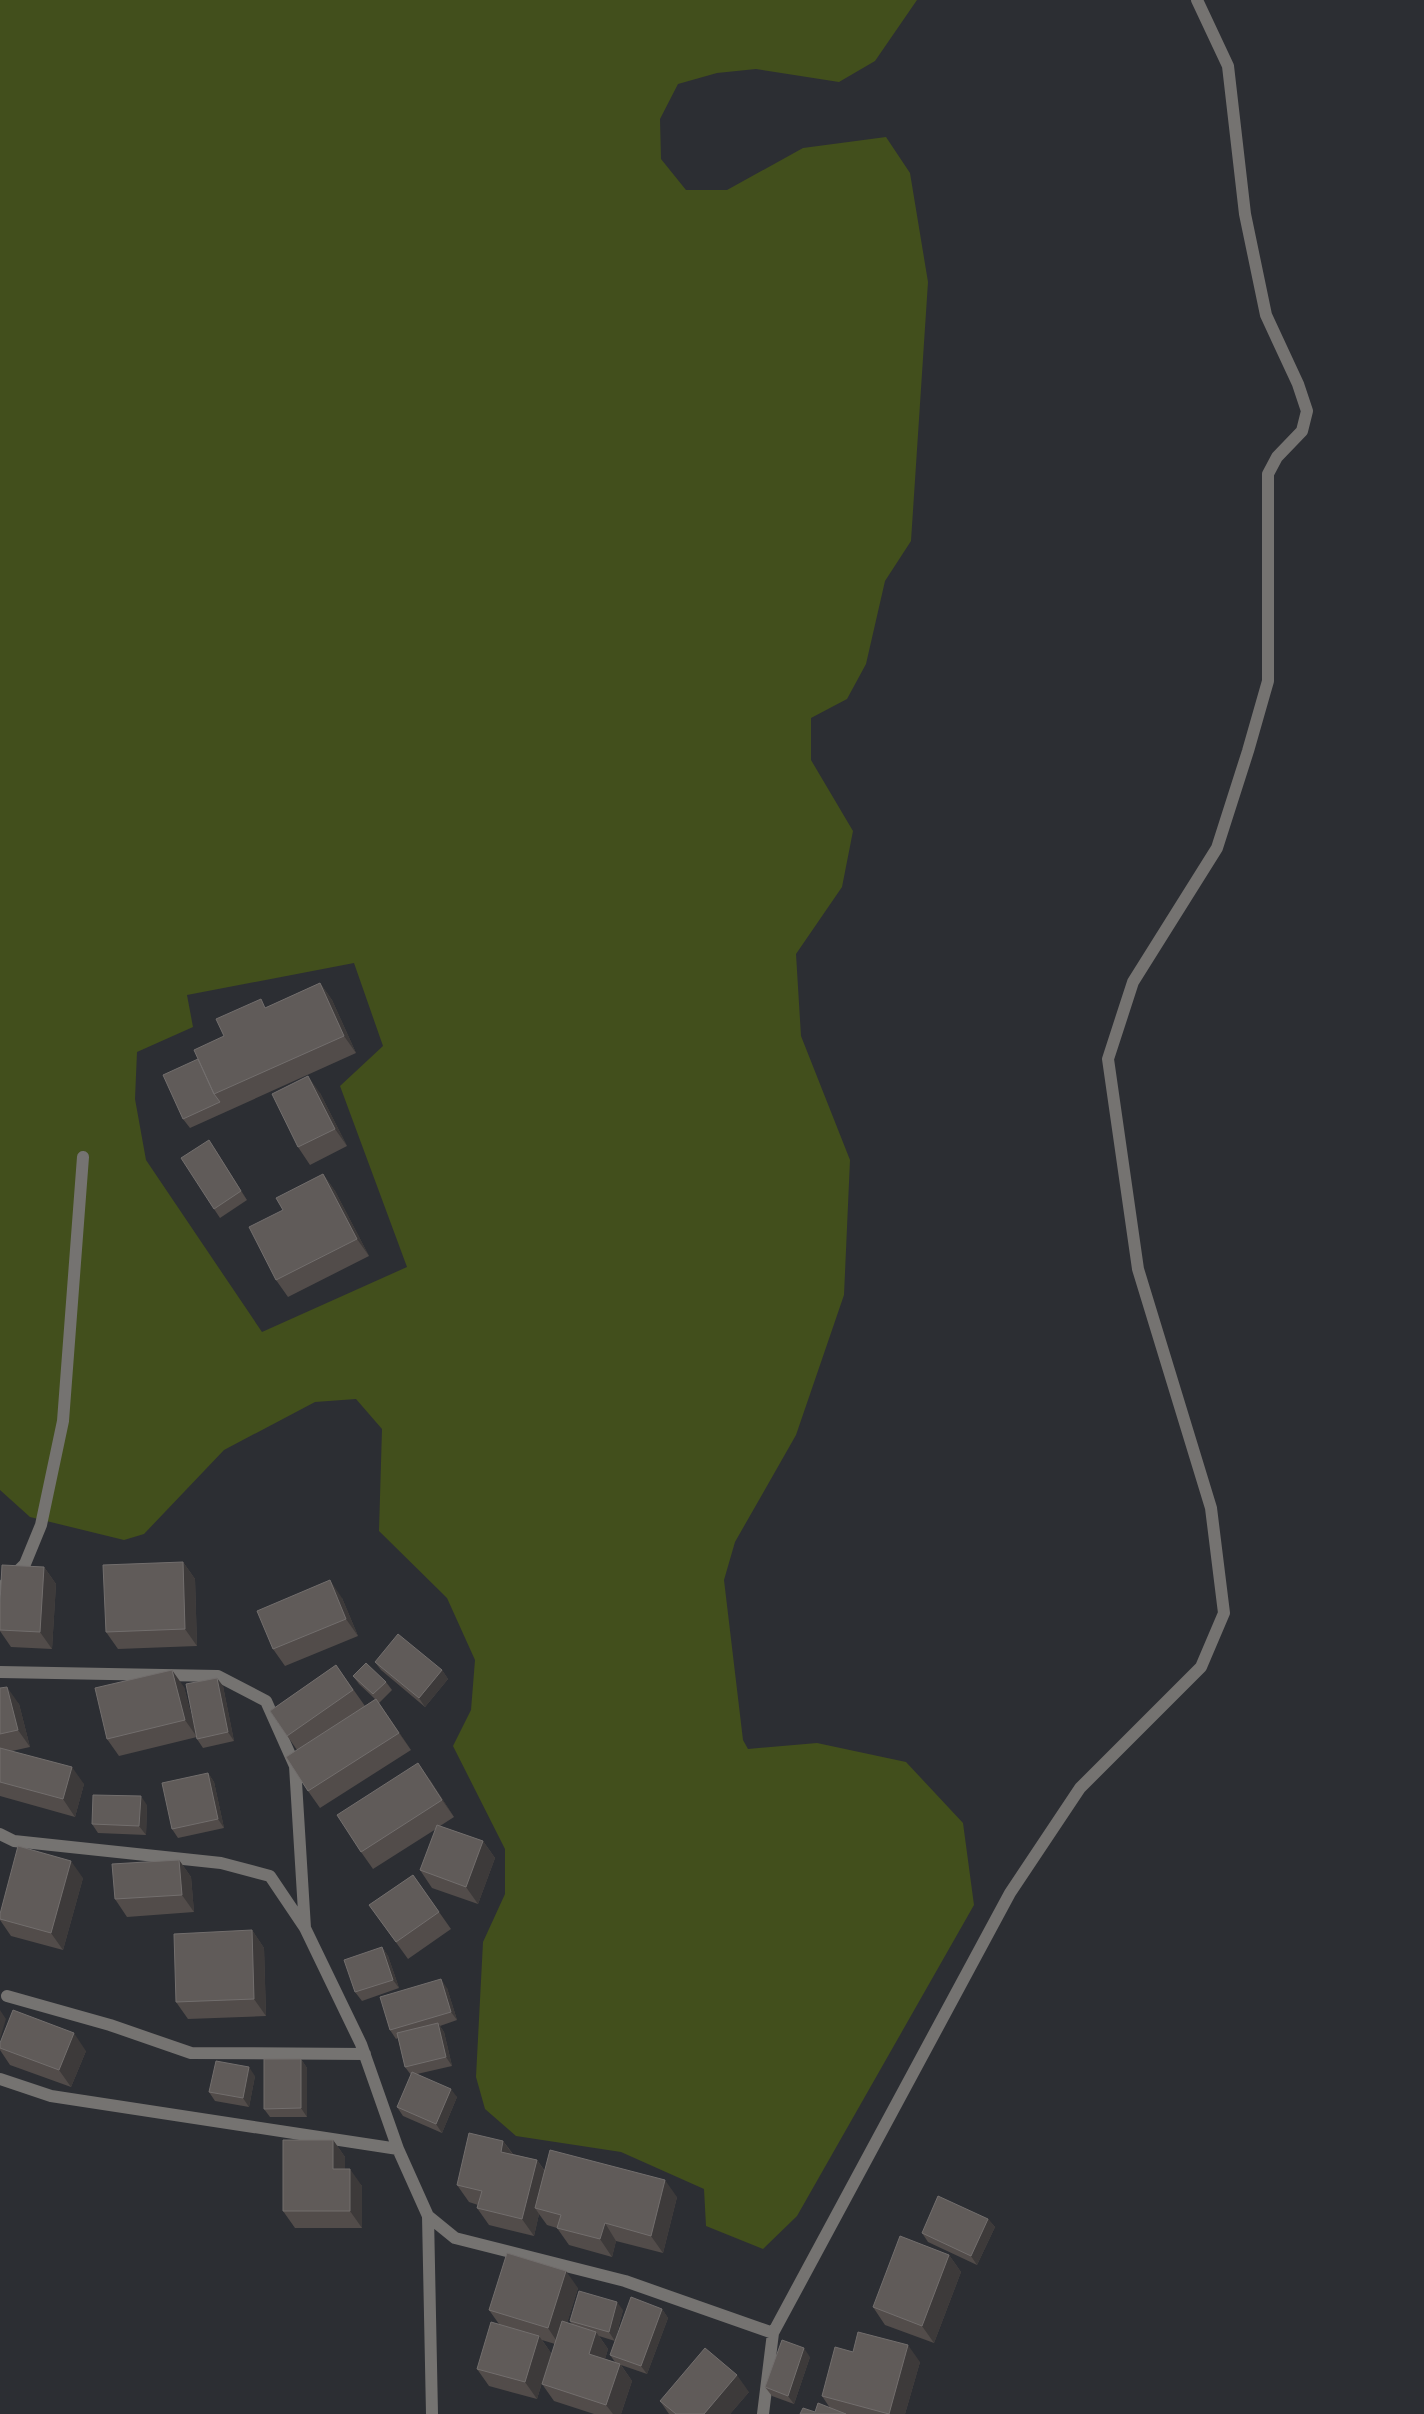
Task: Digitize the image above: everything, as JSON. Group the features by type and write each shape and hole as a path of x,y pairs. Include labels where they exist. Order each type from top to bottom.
{"street":[{"path":"763,2414 773,2333 1010,1893 1080,1788 1201,1667 1224,1613 1211,1508 1138,1269 1108,1059 1133,982 1217,848 1248,751 1268,680 1268,474 1277,457 1302,432 1307,411 1298,384 1266,315 1245,214 1228,66 1197,0"},
{"path":"0,1589 25,1564 42,1525 63,1421 82,1157"},
{"path":"0,1672 218,1676 266,1701 295,1766 306,1928"},
{"path":"0,1834 14,1841 221,1863 270,1876 306,1928 365,2054 398,2149 428,2216 432,2414"},
{"path":"7,1996 110,2025 191,2053 365,2054"},
{"path":"0,2079 51,2096 398,2149"},
{"path":"428,2216 455,2238 624,2281 773,2333"}],"green space":[{"path":"0,0 917,0 875,61 839,82 756,69 717,73 678,84 660,119 661,159 686,190 727,190 803,148 886,137 910,173 928,282 911,541 885,581 866,664 847,699 811,718 811,760 853,831 842,887 796,954 801,1036 850,1160 844,1295 796,1435 735,1542 724,1580 743,1740 748,1749 817,1743 906,1762 963,1823 974,1905 797,2216 763,2249 706,2226 704,2189 621,2152 516,2136 485,2109 476,2077 483,1942 505,1894 505,1849 453,1746 471,1710 475,1660 447,1598 379,1531 382,1429 356,1399 315,1402 224,1450 144,1534 124,1540 30,1517 0,1490","holes":["354,963 383,1046 340,1086 407,1267 262,1332 146,1160 135,1099 137,1052 193,1027 187,995"]}],"building":[{"path":"320,983 344,1036 214,1094 194,1050 224,1036 216,1019 261,999 265,1008"},
{"path":"198,1059 214,1094 220,1102 183,1119 163,1075"},
{"path":"308,1076 335,1129 298,1147 272,1094"},
{"path":"209,1140 241,1191 214,1209 181,1158"},
{"path":"323,1174 357,1239 276,1280 249,1227 283,1210 276,1198"},
{"path":"183,1562 185,1629 106,1632 103,1565"},
{"path":"2,1565 44,1567 40,1632 0,1630"},
{"path":"330,1580 346,1619 273,1649 257,1611"},
{"path":"398,1634 442,1670 419,1698 375,1662"},
{"path":"366,1663 386,1682 373,1694 353,1676"},
{"path":"336,1665 353,1690 287,1736 270,1711"},
{"path":"172,1670 185,1720 107,1739 95,1688"},
{"path":"217,1678 228,1732 197,1739 186,1684"},
{"path":"7,1687 18,1730 0,1734 0,1688"},
{"path":"376,1699 399,1733 308,1791 286,1757"},
{"path":"0,1748 72,1767 63,1799 0,1782"},
{"path":"418,1763 442,1800 361,1852 337,1815"},
{"path":"208,1773 218,1819 172,1829 162,1783"},
{"path":"93,1795 141,1796 139,1826 92,1824"},
{"path":"437,1825 483,1841 466,1887 420,1870"},
{"path":"18,1846 71,1861 51,1933 0,1919"},
{"path":"179,1860 182,1895 115,1899 112,1864"},
{"path":"413,1875 439,1912 396,1942 369,1905"},
{"path":"252,1930 254,1999 176,2002 174,1934"},
{"path":"382,1947 393,1980 355,1992 344,1960"},
{"path":"441,1979 451,2012 390,2030 380,1997"},
{"path":"13,2010 74,2033 59,2070 0,2048 0,2043"},
{"path":"438,2023 446,2057 405,2067 397,2033"},
{"path":"264,2059 301,2059 301,2108 264,2109"},
{"path":"216,2061 249,2067 243,2098 209,2092"},
{"path":"412,2072 451,2089 436,2124 397,2107"},
{"path":"469,2133 503,2141 501,2152 537,2160 522,2219 477,2208 482,2191 457,2185"},
{"path":"283,2140 333,2140 333,2169 350,2169 350,2211 283,2211"},
{"path":"550,2150 665,2180 651,2236 605,2223 600,2239 557,2228 561,2215 535,2208"},
{"path":"938,2196 988,2219 971,2256 922,2233"},
{"path":"900,2236 949,2255 922,2326 873,2307"},
{"path":"507,2253 566,2271 548,2328 489,2310"},
{"path":"579,2291 617,2302 609,2332 570,2321"},
{"path":"631,2297 662,2309 641,2366 610,2355"},
{"path":"562,2321 596,2332 589,2354 620,2364 606,2405 542,2384"},
{"path":"491,2322 539,2336 525,2382 477,2369"},
{"path":"858,2332 908,2345 889,2414 822,2396 835,2347 853,2352"},
{"path":"782,2340 804,2348 788,2396 765,2387"},
{"path":"705,2348 737,2375 704,2414 676,2414 660,2401"},
{"path":"818,2403 846,2414 800,2414 803,2408 815,2412"}]}
